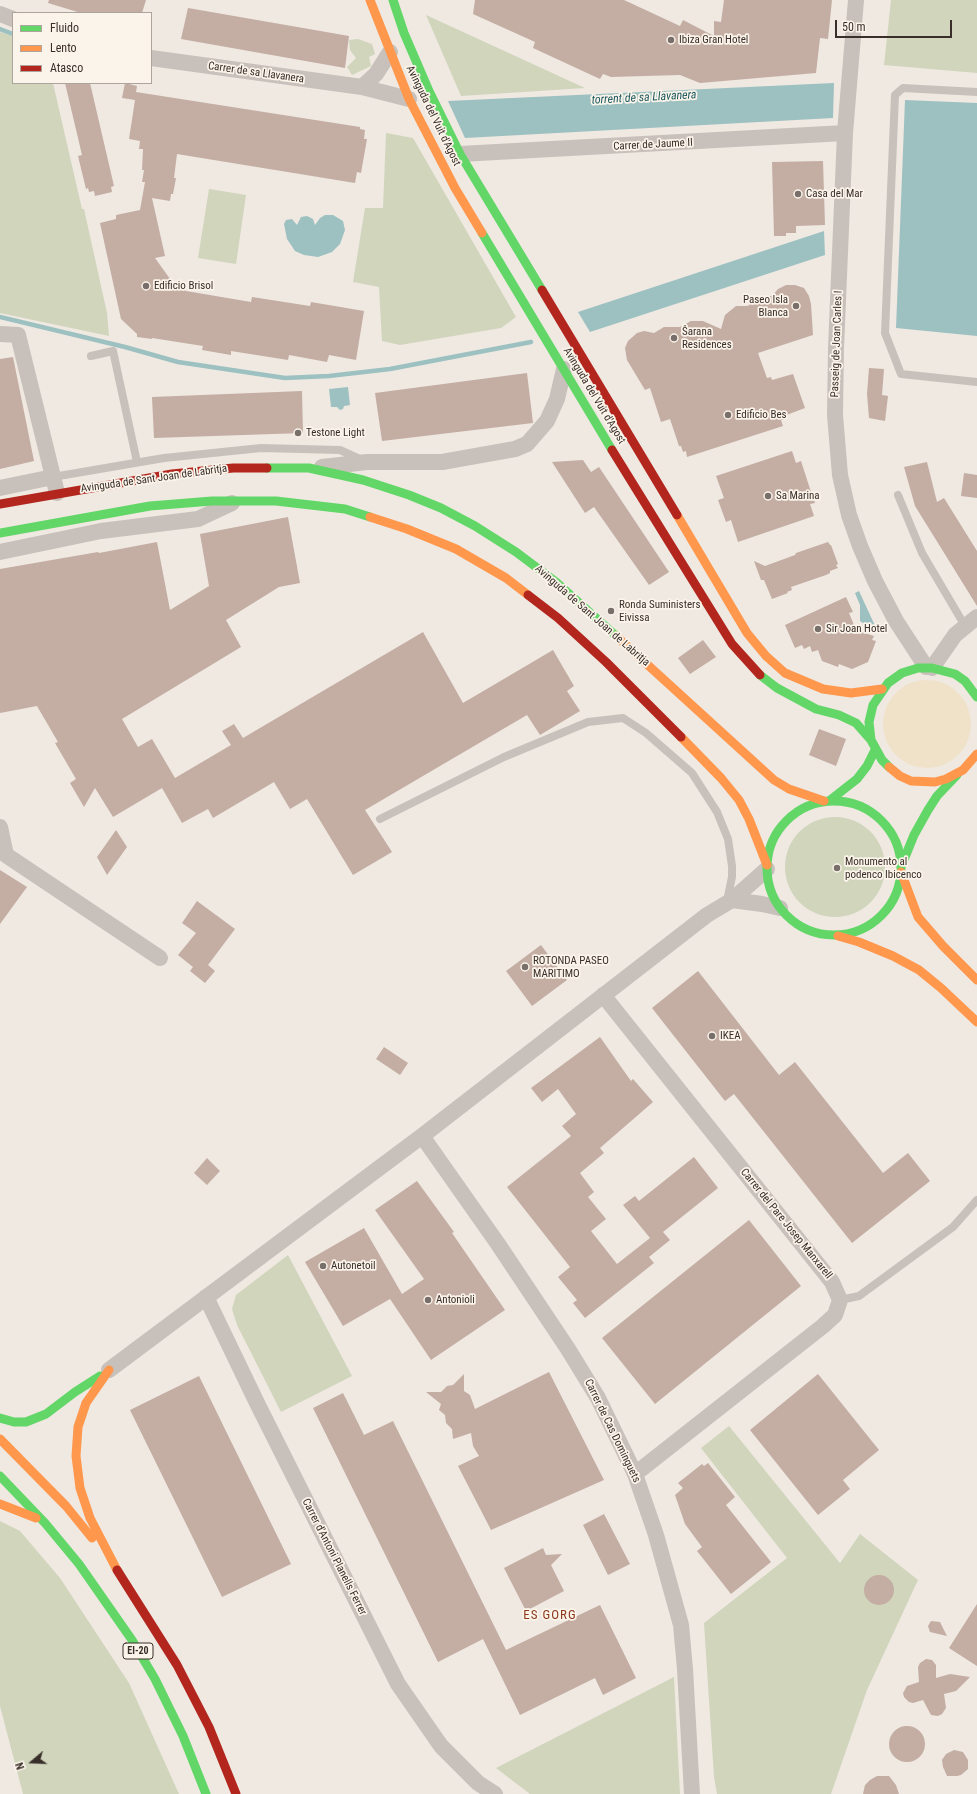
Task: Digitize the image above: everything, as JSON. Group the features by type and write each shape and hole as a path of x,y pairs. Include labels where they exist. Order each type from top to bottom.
{"main road":[{"name":"Avinguda del Vuit d'Agost","path":"370,0 409,99 455,188 732,644 755,671 777,688 816,709 839,715 856,723 871,740"},
{"name":"Avinguda del Vuit d'Agost","path":"393,0 404,33 429,91 460,154 747,633 766,656 785,673 823,689 852,693 882,689"},
{"name":"Avinguda de Sant Joan de Labritja","path":"0,504 172,474 232,468 310,468 363,480 409,495 441,508 475,526 556,582 774,780 790,789 827,801"},
{"path":"0,532 150,506 238,500 276,500 345,509 407,529 456,550 506,578 558,618 606,662 721,778 744,809 767,867 769,884 780,908 794,922 810,931 834,935 859,942 893,956 919,970 941,988 977,1022"},
{"path":"976,690 955,674 929,667 902,673 882,689 877,696 869,722 871,740 875,750 882,760 890,769 911,781 935,782 946,780 973,764 977,754"},
{"path":"767,867 772,843 778,831 787,820 804,808 827,801 857,779 867,766 875,750"},
{"path":"834,935 859,930 880,917 895,896 901,870 914,835 937,796 957,774"},
{"path":"827,801 853,803 864,808 884,823 896,844 901,870 918,917 943,946 977,980"},
{"path":"0,1418 14,1422 26,1422 46,1414 90,1381 110,1370"},
{"path":"110,1370 86,1403 78,1427 76,1456 80,1488 90,1518 115,1567"},
{"name":"EI-20","path":"0,1439 66,1506 115,1567 177,1665 209,1726 236,1794"},
{"name":"EI-20","path":"0,1476 46,1523 79,1564 108,1605 151,1672 183,1736 206,1794"},
{"path":"0,1504 46,1523"}],"street":[{"name":"Passeig de Joan Carles I","path":"856,0 845,133 834,415 840,475 850,515 860,546 875,581 896,621 929,667"},
{"path":"0,14 12,19"},
{"path":"362,87 376,74 390,52"},
{"name":"Carrer de sa Llavanera","path":"152,58 362,87 409,99"},
{"name":"Carrer de Jaume II","path":"460,154 845,133"},
{"path":"0,334 18,335 58,493"},
{"path":"310,468 367,462 442,462 515,450 528,444 547,421 557,399 564,369"},
{"name":"Avinguda de Sant Joan de Labritja","path":"0,488 53,477"},
{"path":"0,552 101,531 198,519 238,500"},
{"path":"929,667 945,647 971,622"},
{"path":"0,827 6,855 160,958"},
{"path":"110,1370 422,1136 707,915 729,901 767,867"},
{"path":"729,901 762,904 780,908"},
{"name":"Carrer del Pare Josep Manxarell","path":"603,995 832,1282 840,1300"},
{"name":"Carrer de Cas Dominguets","path":"422,1136 498,1244 568,1349 598,1398 635,1474 656,1535 681,1625 692,1794"},
{"name":"Carrer d'Antoni Planells Ferrer","path":"206,1297 257,1403 398,1684 442,1746 478,1783 495,1794"},
{"path":"635,1474 823,1326 835,1315 840,1300"}],"lane":[{"path":"977,92 902,88 895,95 885,334 901,374 977,382"},
{"path":"91,356 113,351 137,462"},
{"name":"Avinguda de Sant Joan de Labritja","path":"53,477 164,458 261,448 340,450 367,462"},
{"path":"898,495 922,553 971,622"},
{"path":"380,819 504,757 588,722 624,718 646,733 692,773 717,812 728,839 732,866 729,901"},
{"path":"840,1300 859,1296 953,1226 977,1200"}],"green space":[{"path":"891,0 977,0 977,73 884,65"},
{"path":"426,15 585,88 461,96"},
{"path":"0,32 12,36 12,84 53,84 82,209 84,209 107,313 109,336 0,313"},
{"path":"358,39 372,44 375,54 369,57 371,66 352,75 347,67 356,58 350,50 349,40"},
{"path":"386,133 413,138 516,317 501,328 400,345 382,341 379,287 353,282 365,208 383,208"},
{"path":"209,189 246,195 236,264 198,258"},
{"path":"835,817 854,821 870,832 881,848 885,867 881,886 870,902 854,913 835,917 816,913 800,902 789,886 785,867 789,848 800,832 816,821"},
{"path":"288,1255 352,1376 281,1412 237,1325 232,1309 236,1295"},
{"path":"729,1426 840,1563 860,1534 918,1580 867,1690 831,1794 717,1794 714,1777 704,1623 787,1558 701,1448"},
{"path":"0,1521 20,1531 60,1578 129,1683 179,1794 23,1794 0,1706"},
{"path":"674,1677 680,1794 530,1794 496,1768"}],"sand":[{"path":"927,680 944,683 952,687 964,699 968,707 971,724 968,741 964,749 952,761 944,765 927,768 910,765 902,761 890,749 886,741 883,724 886,707 890,699 902,687 910,683"}],"water":[{"path":"834,83 833,118 465,138 448,101"},
{"path":"905,100 977,103 977,336 896,328"},
{"path":"325,215 333,215 343,221 345,230 340,244 332,252 318,257 304,255 295,251 287,239 284,224 286,220 292,219 297,225 301,217 307,216 313,219 315,225 320,218"},
{"path":"824,231 825,255 590,332 578,312"},
{"path":"348,387 350,405 344,406 343,409 340,410 337,407 331,407 329,389"},
{"path":"859,591 877,630 870,628 860,621 860,605 855,593"}],"building":[{"path":"49,0 146,0 142,12 78,12 48,3"},
{"name":"Ibiza Gran Hotel","path":"475,0 624,0 680,26 683,20 714,36 714,21 721,22 724,0 832,0 828,39 820,38 816,73 700,83 680,75 611,77 603,74 600,79 533,48 535,42 473,14"},
{"path":"188,8 349,36 345,68 181,39"},
{"path":"65,84 90,84 114,186 111,187 112,192 95,196 94,191 89,192 88,188 86,189 78,156 82,155"},
{"path":"125,84 129,84 137,86 136,92 360,127 360,129 365,130 364,139 367,139 361,173 357,172 355,183 177,154 174,178 176,178 170,201 152,198 165,256 155,258 173,283 186,291 251,302 252,297 310,306 311,302 364,311 356,360 329,355 327,362 289,355 288,360 231,351 231,355 202,350 203,346 137,337 137,334 121,319 100,223 116,219 116,215 140,210 145,182 142,182 144,170 142,170 143,149 139,149 140,141 129,139 135,100 122,98"},
{"name":"Casa del Mar","path":"823,161 825,225 796,226 796,233 786,233 786,236 774,236 772,162"},
{"path":"786,285 795,285 804,288 809,296 813,335 758,353 767,378 771,377 772,380 793,374 805,408 784,416 785,419 781,420 783,426 687,457 686,451 683,452 681,446 679,446 670,419 661,422 650,388 645,390 627,360 625,348 628,341 637,333 644,331 654,333 664,327 680,327 691,321 703,321 721,329 725,315 736,306 748,306 759,296 772,296 778,289"},
{"path":"13,357 34,461 0,469 0,359"},
{"path":"869,368 884,369 882,395 888,396 885,421 869,418 867,394"},
{"path":"527,373 533,423 382,441 375,393"},
{"path":"302,391 303,433 154,438 152,397"},
{"name":"Sa Marina","path":"792,451 796,463 801,461 815,503 810,504 814,516 738,542 731,520 726,522 718,500 724,498 716,476"},
{"path":"583,460 591,472 599,467 669,572 649,585 594,507 585,513 552,462"},
{"path":"927,462 937,502 944,498 977,551 977,606 915,506 904,467"},
{"path":"964,473 977,475 977,498 961,496"},
{"path":"288,517 300,583 279,587 226,620 241,647 122,719 138,747 152,739 175,778 231,745 222,731 234,724 243,738 423,632 463,703 553,650 574,686 567,691 580,711 540,735 527,715 365,810 392,852 353,875 307,799 290,809 274,782 213,818 208,809 182,823 162,788 113,817 95,788 84,807 70,783 76,779 55,743 58,742 37,706 0,713 0,569 157,542 170,610 209,586 200,534"},
{"path":"828,542 831,545 838,568 830,571 830,573 826,575 791,587 792,590 787,592 788,593 772,599 764,580 761,580 754,561 765,566"},
{"name":"Sir Joan Hotel","path":"846,597 853,612 849,613 856,630 874,636 872,640 876,641 868,662 852,669 839,664 838,667 822,661 818,650 812,652 810,646 804,649 802,645 795,648 785,625"},
{"path":"703,640 716,657 690,674 678,658"},
{"path":"819,729 846,739 836,766 809,755"},
{"path":"116,830 127,847 107,875 97,857"},
{"path":"0,870 27,887 0,924"},
{"path":"197,901 235,929 208,965 215,971 205,983 190,971 193,967 178,955 196,933 182,923"},
{"path":"541,945 567,980 532,1006 506,971"},
{"path":"698,971 779,1075 795,1062 883,1173 908,1153 930,1181 852,1243 734,1094 725,1101 652,1008"},
{"path":"600,1037 631,1081 633,1079 653,1102 600,1148 604,1153 580,1173 594,1192 588,1197 606,1219 591,1231 617,1264 650,1238 623,1205 635,1196 639,1201 694,1157 718,1188 663,1232 670,1240 649,1257 654,1263 585,1318 573,1303 577,1300 558,1277 570,1267 507,1187 571,1136 562,1126 576,1114 558,1089 542,1102 531,1088"},
{"path":"384,1047 408,1063 400,1075 376,1059"},
{"path":"207,1158 220,1171 207,1185 194,1173"},
{"path":"417,1181 454,1232 452,1233 505,1310 431,1360 390,1299 343,1326 305,1262 364,1228 402,1294 424,1279 375,1210"},
{"path":"749,1220 801,1286 655,1404 602,1338"},
{"path":"549,1372 604,1480 491,1530 458,1466 479,1456 473,1446 471,1433 453,1439 452,1429 446,1423 445,1415 439,1410 441,1404 426,1392 441,1392 447,1386 453,1385 464,1374 464,1391 470,1395 475,1409"},
{"path":"818,1374 879,1450 843,1480 850,1489 818,1515 750,1430"},
{"path":"199,1376 291,1564 222,1597 130,1410"},
{"path":"343,1393 364,1435 393,1421 506,1650 600,1605 636,1678 603,1695 595,1678 520,1715 483,1639 438,1662 313,1408"},
{"path":"708,1463 735,1497 726,1505 771,1562 731,1594 697,1551 702,1547 685,1524 675,1495 683,1488 678,1483 702,1464 704,1466"},
{"path":"604,1514 630,1564 608,1575 583,1525"},
{"path":"543,1548 546,1555 562,1554 551,1565 564,1591 526,1611 504,1568"},
{"path":"879,1575 890,1579 894,1590 890,1601 879,1605 868,1601 864,1590 868,1579"},
{"path":"977,1604 977,1666 949,1648"},
{"path":"931,1621 940,1622 947,1636 930,1632 928,1626"},
{"path":"926,1659 932,1660 936,1665 936,1678 950,1674 970,1677 956,1691 944,1694 946,1708 942,1714 938,1716 931,1715 923,1700 913,1703 909,1702 904,1697 903,1693 907,1686 919,1682 918,1667 920,1663"},
{"path":"907,1726 920,1731 925,1744 920,1757 907,1762 894,1757 889,1744 894,1731"},
{"path":"954,1750 963,1752 968,1760 968,1769 961,1775 947,1776 942,1760 946,1754"},
{"path":"877,1776 889,1776 896,1785 899,1794 863,1794 865,1785"}],"waterway":[{"name":"torrent de sa Llavanera","path":"0,29 12,34"},
{"path":"0,317 125,347 178,362 285,378 329,376 390,369 531,342"}],"traffic: fast":[{"path":"393,0 404,33 429,91 460,154 542,290"},
{"path":"482,233 612,450"},
{"path":"267,468 309,468 363,480 409,495 441,508 475,526 516,552 556,582 616,636"},
{"path":"0,533 150,506 212,501 276,501 345,509 370,517"},
{"path":"889,767 882,760 871,740 869,722 873,705 888,683 902,673 918,668 932,668 955,674 965,681 977,697"},
{"path":"760,675 777,688 816,709 839,715 856,723 871,740"},
{"path":"829,801 857,779 867,766 875,750"},
{"path":"901,867 914,835 928,810 937,796 957,775"},
{"path":"841,801 866,809 877,816 886,825 896,842 900,855 901,868 900,881 896,894 886,911 877,920 860,930 847,934 827,935 802,927 791,920 782,911 772,894 768,881 767,861 775,836 782,825 791,816 808,806 821,802 841,801"},
{"path":"0,1418 14,1422 26,1422 46,1414 75,1392 100,1376"},
{"path":"0,1476 45,1523 79,1564 132,1640 155,1679 183,1736 206,1794"}],"traffic: slow":[{"path":"370,0 409,99 455,188 482,233"},
{"path":"677,515 747,633 766,656 785,673 823,689 851,693 882,689"},
{"path":"370,517 407,529 456,549 506,578 528,595"},
{"path":"616,636 774,780 789,789 824,801"},
{"path":"681,737 721,778 739,800 749,819 767,865"},
{"path":"889,767 900,776 911,781 935,782 946,779 963,770 977,754"},
{"path":"901,872 918,917 943,946 977,980"},
{"path":"838,936 859,942 893,956 919,970 941,988 977,1022"},
{"path":"109,1370 86,1403 78,1427 76,1456 80,1488 90,1518 117,1570"},
{"path":"0,1439 66,1506 92,1538"},
{"path":"0,1504 36,1518"}],"traffic: jam":[{"path":"542,290 677,515"},
{"path":"612,450 732,644 760,675"},
{"path":"0,504 172,474 233,468 267,468"},
{"path":"528,595 558,618 606,662 681,737"},
{"path":"117,1570 177,1665 209,1727 236,1794"}],"place":[{"name":"Ibiza Gran Hotel","path":"671,40"},
{"name":"Casa del Mar","path":"798,194"},
{"name":"Edificio Brisol","path":"146,286"},
{"name":"Paseo Isla Blanca","path":"796,306"},
{"name":"Ŝarana Residences","path":"674,338"},
{"name":"Edificio Bes","path":"728,415"},
{"name":"Testone Light","path":"298,433"},
{"name":"Sa Marina","path":"768,496"},
{"name":"Ronda Suministers Eivissa","path":"611,611"},
{"name":"Sir Joan Hotel","path":"818,629"},
{"name":"Monumento al podenco Ibicenco","path":"837,868"},
{"name":"ROTONDA PASEO MARITIMO","path":"525,967"},
{"name":"IKEA","path":"712,1036"},
{"name":"Autonetoil","path":"323,1266"},
{"name":"Antonioli","path":"428,1300"}],"district":[{"name":"ES GORG","path":"550,1616"}]}
